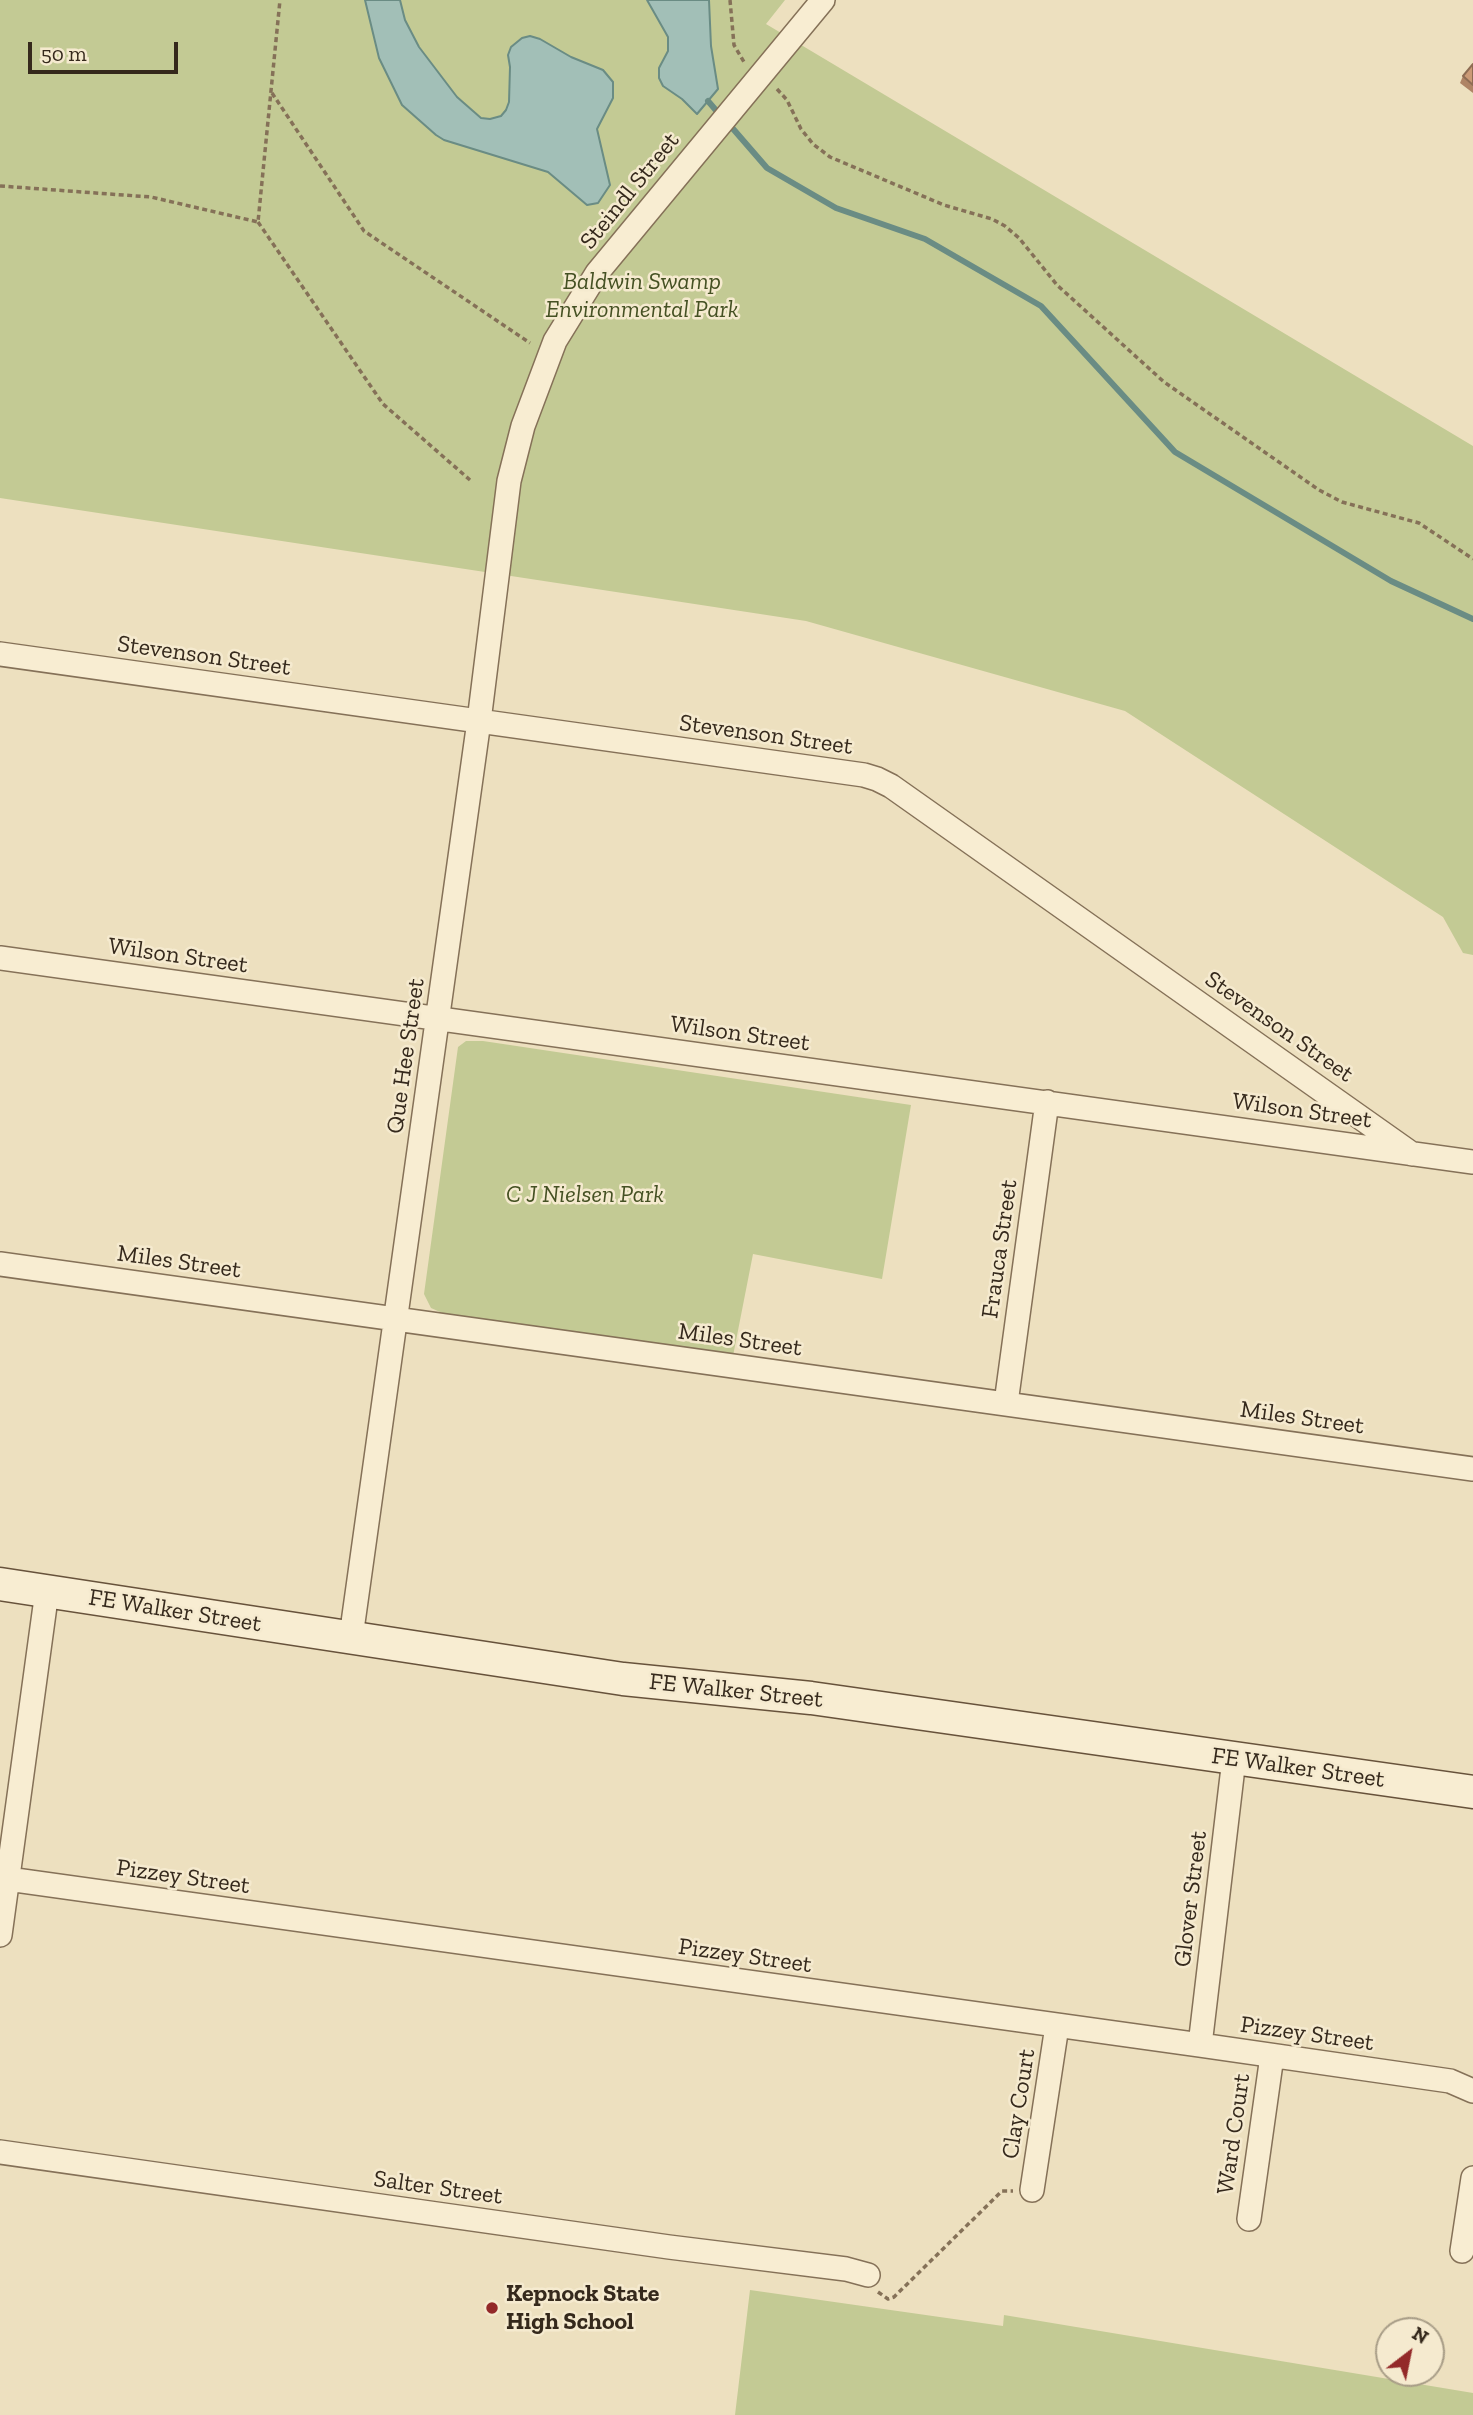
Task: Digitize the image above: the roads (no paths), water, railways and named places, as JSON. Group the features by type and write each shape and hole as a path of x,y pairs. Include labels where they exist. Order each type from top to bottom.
{"main road":[{"name":"FE Walker Street","path":"0,1584 623,1679 811,1698 1473,1792"}],"street":[{"name":"Steindl Street","path":"509,481 523,426 555,341 597,273 823,0"},
{"name":"Que Hee Street","path":"351,1637 479,721 509,481"},
{"name":"Stevenson Street","path":"0,654 864,775 877,779 891,786 1412,1154"},
{"name":"Wilson Street","path":"0,958 1473,1162"},
{"name":"Frauca Street","path":"1006,1403 1047,1102"},
{"name":"Miles Street","path":"0,1264 1473,1469"},
{"path":"0,1935 47,1591"},
{"name":"Glover Street","path":"1200,2045 1234,1759"},
{"name":"Pizzey Street","path":"8,1879 1450,2081 1473,2091"},
{"name":"Clay Court","path":"1032,2190 1057,2026"},
{"name":"Ward Court","path":"1249,2219 1272,2056"},
{"name":"Salter Street","path":"0,2151 668,2247 846,2269 868,2275"},
{"path":"1462,2251 1473,2178"}],"water":[{"path":"365,0 400,0 405,20 419,47 457,97 481,118 501,116 506,110 509,102 508,55 511,47 522,38 530,36 540,39 571,57 603,70 613,82 613,98 597,129 610,185 598,203 587,205 548,172 444,140 436,135 402,105 379,58"},
{"path":"647,0 709,0 711,46 718,89 697,114 663,86 659,78 659,68 668,51 668,37"}],"waterway":[{"path":"708,101 720,115"},
{"path":"728,123 767,168 836,208 925,239 1041,306 1175,452 1391,581 1473,619"}],"place":[{"name":"Kepnock State High School","path":"492,2308"}],"park label":[{"name":"Baldwin Swamp Environmental Park","path":"642,296"},
{"name":"C J Nielsen Park","path":"585,1195"}]}
